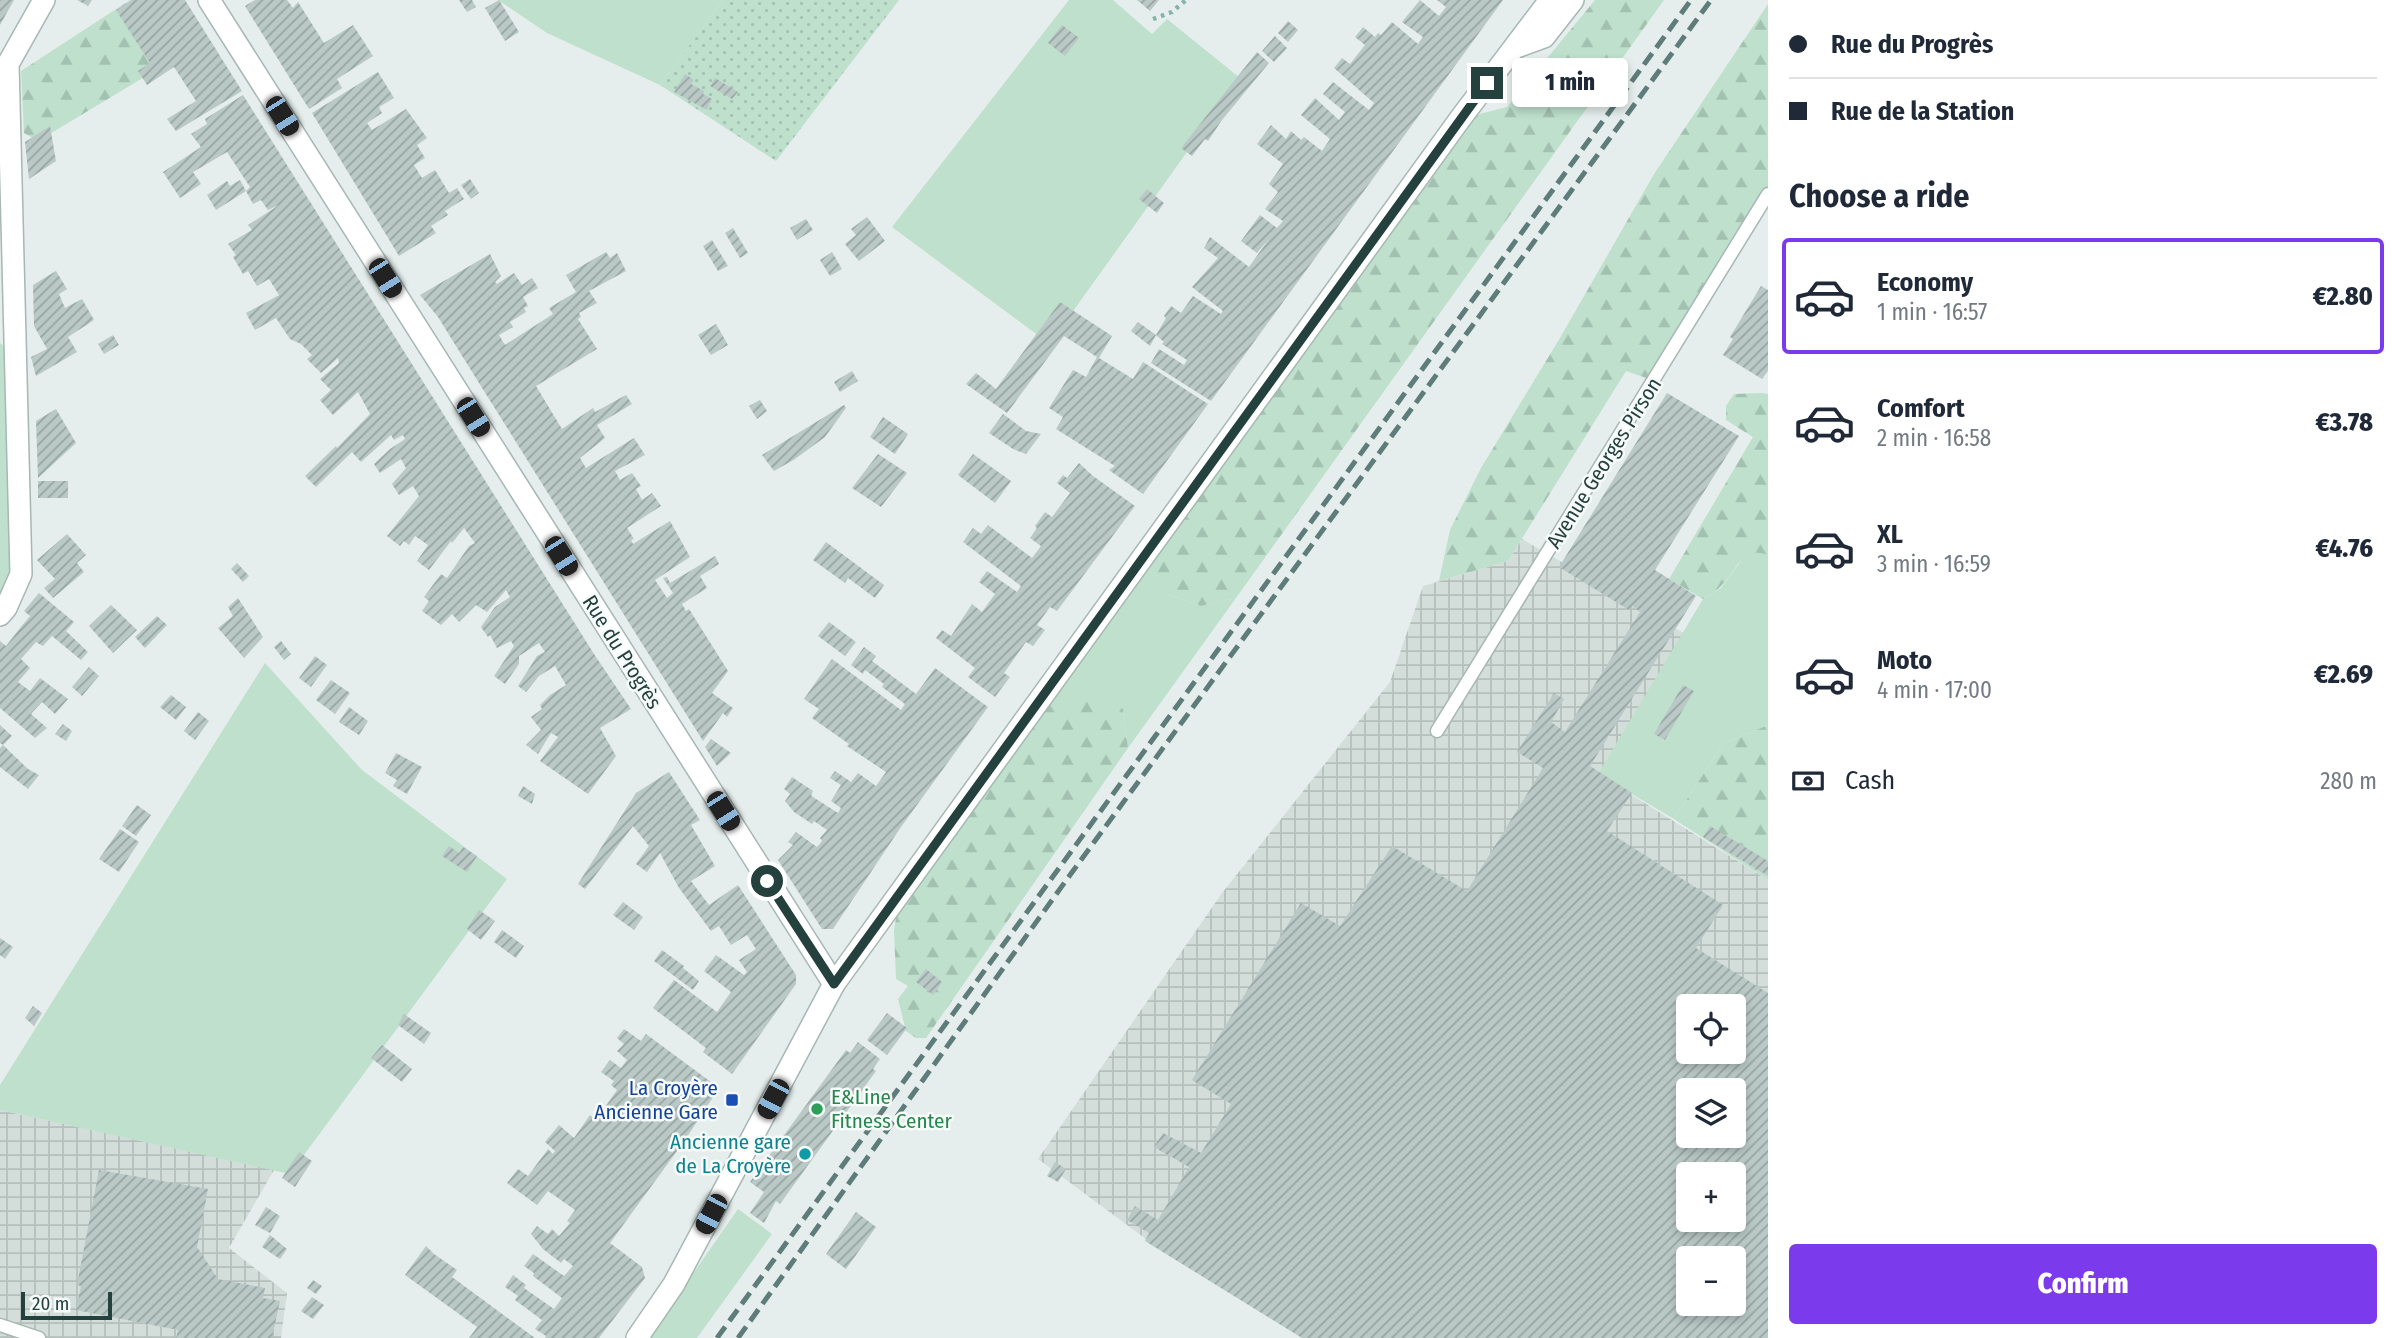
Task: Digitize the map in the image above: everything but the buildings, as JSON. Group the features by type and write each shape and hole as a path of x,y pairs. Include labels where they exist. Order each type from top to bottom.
{"street":[{"path":"0,615 6,608 21,573 8,64 44,0"},
{"name":"Rue du Progrès","path":"209,0 834,984"},
{"path":"637,1338 674,1284 834,984 1550,0"},
{"path":"1514,48 1544,37 1573,0"}],"lane":[{"name":"Avenue Georges Pirson","path":"1437,731 1768,194"},
{"path":"0,1325 39,1338"}],"path":[{"path":"1153,19 1172,12 1186,0"}],"shaded area":[{"path":"1522,539 1684,633 1598,774 1768,880 1768,1338 1154,1245 1038,1159 1222,893 1390,682 1423,586 1508,561"},
{"path":"0,1110 274,1170 229,1248 287,1293 281,1338 0,1338"}],"green space":[{"path":"130,0 184,0 171,61 38,141 24,133 21,71"},
{"path":"498,0 723,0 660,85 547,33"},
{"path":"723,0 899,0 776,161 660,85"},
{"path":"1069,0 1113,0 1152,34 1167,19 1240,78 1071,314 1039,336 892,227"},
{"path":"1595,0 1664,0 1236,598 1201,606 1168,594 1152,584 1149,548 1460,119 1507,107"},
{"path":"1768,4 1768,194 1655,381 1626,371 1508,561 1439,581 1450,530 1481,468 1560,338 1654,174"},
{"path":"0,343 15,355 21,574 0,615"},
{"path":"1734,394 1768,394 1768,555 1759,553 1745,556 1727,580 1703,599 1669,579 1753,437 1726,420 1726,406"},
{"path":"1149,548 1153,584 1168,594 1201,606 1236,598 1128,748 1123,709 1037,704"},
{"path":"1759,551 1768,555 1768,725 1723,744 1674,819 1598,774 1703,599 1721,588 1746,554"},
{"path":"265,663 362,770 507,879 290,1174 0,1110 0,1085"},
{"path":"1084,695 1104,697 1123,709 1128,748 926,1038 916,1038 906,1031 898,999 908,986 896,979 894,930 900,893 1037,704"},
{"path":"1768,725 1768,880 1674,819 1723,744"},
{"path":"738,1209 772,1234 697,1338 637,1338 683,1288"}],"railway":[{"path":"717,1338 1691,0"},
{"path":"738,1338 1070,875 1711,0"}],"place":[{"name":"La Croyère Ancienne Gare","path":"732,1100"},
{"name":"E&Line Fitness Center","path":"817,1109"},
{"name":"Ancienne gare de La Croyère","path":"805,1154"}],"route":[{"path":"767,881 834,984 1487,83"}]}
